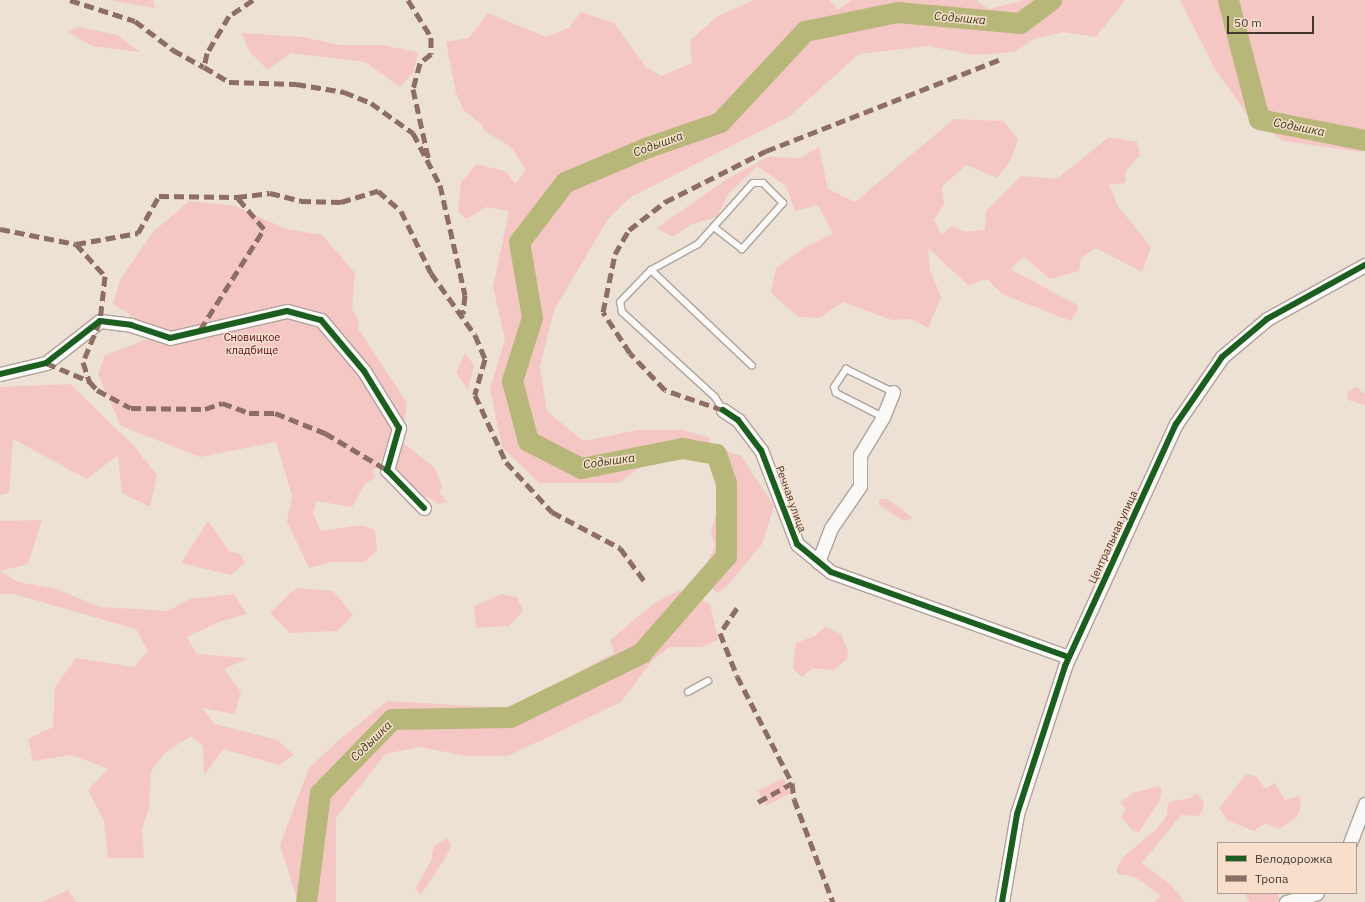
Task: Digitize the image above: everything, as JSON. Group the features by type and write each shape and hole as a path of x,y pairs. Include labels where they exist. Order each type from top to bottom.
{"street":[{"name":"Центральная улица","path":"1002,902 1017,814 1068,657 1176,424 1203,381 1222,357 1266,319 1365,264"},
{"path":"0,374 46,363 100,321 131,325 170,338 287,311 320,320 364,371 399,428 387,470 424,508"},
{"path":"818,562 831,528 860,486 860,455 883,417 893,392"},
{"name":"Речная улица","path":"724,410 738,420 761,450 774,475 794,538 830,572 1068,657"},
{"path":"1350,842 1365,804"},
{"path":"1286,902 1319,897"}],"lane":[{"path":"714,227 742,249 783,202 757,181 698,244 651,270 618,307 715,397 724,410"},
{"path":"651,270 752,366"},
{"path":"883,417 836,393 834,387 846,369 893,392"},
{"path":"688,692 708,680"}],"green space":[{"path":"108,0 153,0 155,8"},
{"path":"754,0 829,0 838,9 852,0 976,0 988,9 1026,0 1125,0 1096,37 1063,32 1034,39 1015,52 974,55 929,46 859,54 790,116 631,197 608,219 554,310 540,367 547,411 583,441 638,430 682,430 710,438 707,447 678,440 619,483 539,483 502,447 490,389 505,339 493,287 509,211 486,207 466,219 458,211 461,182 477,164 507,172 515,184 526,170 510,146 484,131 482,125 464,111 456,93 446,42 469,38 488,13 546,37 569,28 581,12 614,23 646,67 661,76 692,63 690,40 718,16"},
{"path":"1180,0 1365,0 1365,143 1362,152 1284,141 1250,118 1215,69"},
{"path":"79,27 117,35 140,52 92,46 68,32"},
{"path":"242,33 302,37 341,45 381,45 418,52 414,71 400,87 365,62 291,53 268,70 249,51"},
{"path":"954,119 1003,121 1018,139 1011,160 997,178 966,165 942,187 944,204 934,220 941,235 952,226 964,232 985,230 986,211 1021,176 1057,179 1109,137 1137,142 1140,155 1126,170 1125,183 1109,185 1118,206 1151,247 1142,272 1096,248 1081,258 1079,271 1050,279 1024,257 1010,269 1079,306 1071,321 1002,294 987,279 968,285 928,248 930,270 941,297 928,328 911,319 892,320 843,302 819,318 799,317 771,293 776,268 804,248 833,234 818,205 795,211 786,186 757,166 728,194 717,217 692,224 673,237 657,228 727,179 768,157 800,158 819,147 828,189 855,202"},
{"name":"Сновицкое кладбище","path":"189,201 235,206 286,229 322,235 355,273 352,309 359,322 358,328 407,403 402,435 372,472 376,477 365,484 352,507 316,501 313,514 321,531 361,525 375,530 377,551 364,562 331,562 309,568 287,522 292,496 276,442 200,457 121,426 98,374 105,355 148,339 152,329 113,304 120,280 153,232"},
{"path":"465,353 474,365 468,390 456,373"},
{"path":"70,384 133,445 157,475 150,507 122,493 118,455 87,479 13,439 9,493 0,495 0,387"},
{"path":"1356,387 1365,394 1365,405 1348,400 1347,393"},
{"path":"403,443 435,468 442,486 439,492 447,502 439,504 427,497 420,498 391,472 392,455"},
{"path":"719,448 741,456 774,506 762,544 730,583 717,593 700,577 715,547 711,531 718,508"},
{"path":"879,499 888,499 913,518 904,521 879,505"},
{"path":"42,520 28,564 0,571 0,521"},
{"path":"208,521 229,551 240,554 245,563 231,575 181,563"},
{"path":"0,571 18,582 57,589 100,607 168,611 190,599 234,594 247,614 216,623 187,637 197,654 248,658 224,669 241,692 235,714 202,708 215,724 277,740 294,755 279,765 223,749 204,776 203,746 191,736 165,753 151,771 149,808 142,829 144,858 108,858 104,821 88,790 108,769 72,755 33,761 28,739 53,727 55,687 76,658 134,667 148,651 136,629 14,594 0,594"},
{"path":"296,588 333,591 353,615 338,631 290,633 270,613"},
{"path":"680,590 710,604 718,640 702,647 669,647 652,661 621,702 508,756 466,756 419,747 385,754 336,818 336,902 298,902 280,845 309,768 340,739 387,701 511,708 614,653 610,640 653,604"},
{"path":"502,594 517,597 523,611 509,626 476,628 474,606"},
{"path":"825,627 841,634 848,651 847,659 833,670 812,668 802,677 793,669 796,643 815,636"},
{"path":"1246,774 1255,776 1266,789 1275,783 1285,800 1299,796 1301,806 1297,817 1279,829 1266,823 1254,831 1227,820 1219,808"},
{"path":"783,778 791,793 766,806 758,791"},
{"path":"1159,786 1162,789 1160,800 1139,832 1133,831 1121,817 1126,809 1120,802 1133,793"},
{"path":"1197,793 1204,803 1202,812 1198,816 1181,815 1142,863 1171,885 1185,902 1155,902 1161,896 1135,877 1118,874 1116,870 1123,857 1157,829 1167,815 1168,802 1191,798"},
{"path":"447,838 451,844 450,850 421,895 415,889 431,861 434,846"},
{"path":"68,890 76,902 42,902"},
{"path":"1245,894 1278,894 1280,899 1277,902 1250,902"}],"waterway":[{"name":"Содышка","path":"306,902 320,793 392,719 510,717 641,653 726,556 726,483 716,454 682,448 581,468 528,441 512,381 532,317 519,242 565,182 648,147 720,122 805,31 897,12 1020,23 1051,0"},
{"name":"Содышка","path":"1228,0 1259,119 1365,140"}],"marked path":[{"path":"70,0 135,21 173,50 204,67"},
{"path":"253,0 229,16 207,53 204,67 229,82 296,84 344,92 371,103 413,133 440,185 465,295 463,314"},
{"path":"408,0 431,37 431,54 420,63 413,89 429,161"},
{"path":"723,410 665,390 630,353 603,312 615,254 629,230 665,202 766,151 1001,59"},
{"path":"0,229 76,244 138,233 159,196 237,197 270,193 301,201 341,202 378,191 401,211 431,273 475,335 485,359 475,395 506,462 552,512 620,548 645,582"},
{"path":"200,330 264,229 237,197"},
{"path":"76,244 105,276 100,321 83,362 89,381"},
{"path":"46,363 89,381 97,390 131,408 205,409 222,403 249,413 275,413 325,433 387,470"},
{"path":"737,608 720,633 737,676 792,783 794,799 833,902"},
{"path":"758,802 792,783"}],"cycle path":[{"path":"1002,902 1017,814 1065,666 1176,424 1222,357 1267,319 1365,265"},
{"path":"0,374 46,363 100,321 131,325 170,338 287,311 321,320 364,371 399,428 387,470 424,508"},
{"path":"723,410 738,420 761,450 797,544 831,572 1068,657"}]}
